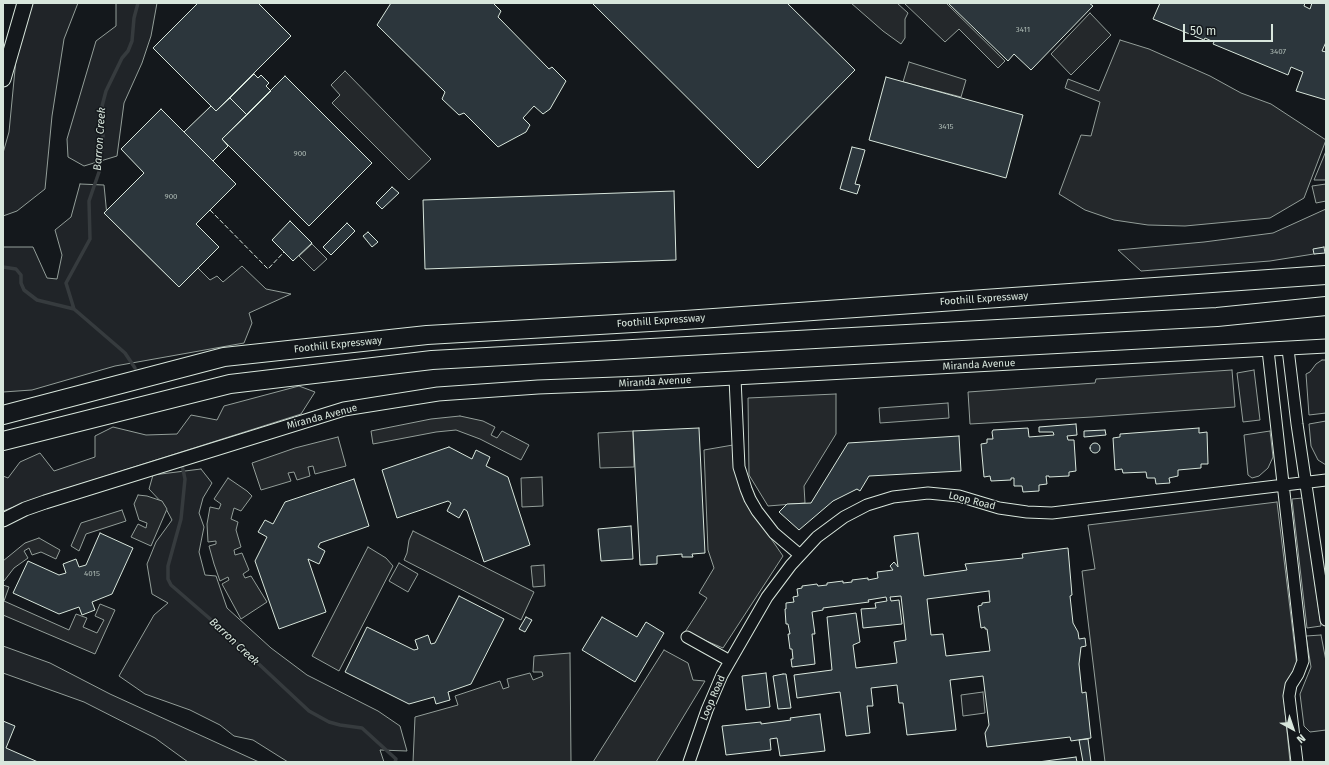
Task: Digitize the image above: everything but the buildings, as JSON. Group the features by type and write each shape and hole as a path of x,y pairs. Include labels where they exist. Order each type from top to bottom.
{"highway":[{"name":"Foothill Expressway","path":"3,415 224,357 428,335 685,320 1326,275"},
{"path":"3,441 230,384 432,360 1217,318 1326,306"},
{"path":"3,406 21,410"}],"main road":[{"path":"3,46 15,3"},
{"path":"3,79 25,3"}],"street":[{"name":"Miranda Avenue","path":"3,520 25,509 45,502 344,409 438,394 538,387 642,383 1326,346"},
{"path":"1288,348 1326,620"},
{"path":"1268,350 1303,661 1298,674 1291,685 1289,696 1297,762"},
{"path":"735,378 739,467 750,500 774,533 800,555"},
{"name":"Loop Road","path":"689,762 707,710 722,675 767,597 800,555 817,537 844,517 867,506 893,497 928,493 959,496 999,508 1027,512 1052,513 1326,480"},
{"path":"687,637 730,662"}],"shaded area":[{"path":"30,3 78,3 64,39 52,116 45,189 17,211 3,216 3,153 9,132 16,59"},
{"path":"116,3 157,3 151,36 142,63 124,103 117,156 84,166 68,157 67,139 96,41 116,26"},
{"path":"851,3 897,3 908,13 905,19 905,38 901,44 883,31"},
{"path":"904,3 946,3 1005,61 998,68 959,29 945,42"},
{"path":"1090,13 1111,35 1071,75 1051,54"},
{"path":"1120,40 1149,49 1210,76 1241,93 1271,104 1326,140 1304,198 1270,218 1185,226 1148,225 1114,220 1085,210 1059,194 1081,135 1091,136 1100,102 1065,88 1068,79 1099,91"},
{"path":"909,62 966,80 961,97 903,82"},
{"path":"345,71 431,159 409,180 332,103 340,95 331,85"},
{"path":"1326,151 1326,180 1314,180"},
{"path":"80,184 104,185 107,216 179,287 198,268 210,280 217,276 223,282 242,266 266,289 291,294 249,313 252,323 244,343 115,366 32,390 3,392 3,247 33,247 47,278 57,279 62,255 55,230 71,217"},
{"path":"1326,184 1326,201 1316,203 1312,186"},
{"path":"1326,209 1326,252 1270,261 1141,271 1118,250 1204,242 1273,233"},
{"path":"312,244 327,259 314,271 299,256"},
{"path":"1322,360 1326,360 1326,413 1309,415 1306,374"},
{"path":"1232,370 1235,407 970,424 968,392 1095,383 1096,379"},
{"path":"1254,370 1260,420 1243,422 1237,373"},
{"path":"299,386 315,392 301,414 49,494 3,511 3,476 8,478 20,462 40,453 54,471 95,457 95,436 113,427 146,435 177,434 191,415 217,420 224,406"},
{"path":"836,394 836,434 804,486 805,503 768,506 749,475 748,398"},
{"path":"948,403 949,418 880,423 879,408"},
{"path":"460,416 483,421 495,427 491,435 497,438 502,431 529,445 521,460 480,439 456,430 436,432 373,444 371,431 431,419"},
{"path":"1326,421 1326,465 1318,460 1311,446 1309,424"},
{"path":"633,431 634,467 600,468 598,433"},
{"path":"1270,431 1273,457 1268,468 1259,476 1252,478 1248,475 1244,435"},
{"path":"338,437 346,466 315,474 313,466 308,467 310,476 297,480 294,472 288,473 291,481 261,490 252,463 295,448"},
{"path":"733,445 756,517 783,556 723,648 685,632 707,598 699,593 714,568 708,550 704,450"},
{"path":"201,469 212,483 203,498 199,513 204,527 199,552 205,575 216,576 227,608 271,648 307,675 378,711 400,726 407,751 380,750 384,762 288,762 253,740 234,736 220,725 190,710 145,694 119,676 154,615 168,603 152,594 147,564 156,542 172,520 164,505 149,489 153,475"},
{"path":"542,477 543,506 522,507 521,478"},
{"path":"228,478 252,496 241,511 234,508 231,519 238,522 236,530 241,547 234,550 235,555 242,553 249,570 243,574 245,578 251,576 267,602 241,619 222,584 229,580 228,577 220,581 214,564 209,546 216,544 216,541 208,542 207,524 210,507 219,509 221,504 214,499"},
{"path":"138,495 147,496 162,501 167,509 151,546 131,537 138,524 146,528 147,523 139,520 134,504"},
{"path":"1303,498 1321,626 1307,628 1292,499"},
{"path":"1277,502 1297,666 1284,700 1290,762 1105,762 1082,571 1095,569 1088,525"},
{"path":"122,510 126,521 86,534 79,551 71,546 81,523"},
{"path":"413,531 534,592 521,620 404,560"},
{"path":"39,538 60,550 56,559 41,552 32,555 29,548 24,551 28,558 14,568 4,581 3,561 25,543"},
{"path":"368,547 386,558 393,566 339,671 312,656"},
{"path":"399,563 418,574 408,592 389,581"},
{"path":"544,565 545,586 533,587 531,566"},
{"path":"3,585 9,587 4,601 69,630 76,614 87,618 83,627 97,633 104,620 95,616 100,604 115,610 95,654 3,615"},
{"path":"1321,635 1326,661 1326,730 1310,732 1304,726 1300,694 1311,667 1306,636"},
{"path":"3,646 50,663 110,694 259,762 188,762 155,738 84,702 3,673"},
{"path":"664,650 688,663 693,680 705,681 656,762 593,762"},
{"path":"570,653 571,762 413,762 415,717 458,705 455,696 500,681 503,689 509,687 507,679 530,673 533,680 543,676 542,672 533,672 534,656"},
{"path":"983,692 985,713 963,716 961,695"}],"waterway":[{"name":"Barron Creek","path":"135,368 125,353 74,309 66,283 90,239 89,201 99,172 103,136 101,110 106,91 132,41 134,18 138,3"},
{"path":"3,267 16,269 21,275 21,283 24,290 37,300 74,309"},
{"name":"Barron Creek","path":"182,465 185,479 181,519 168,566 168,579 171,585 216,624 309,711 329,722 362,728 396,759 395,762"}],"fence":[{"path":"210,210 268,269 284,252"}]}
